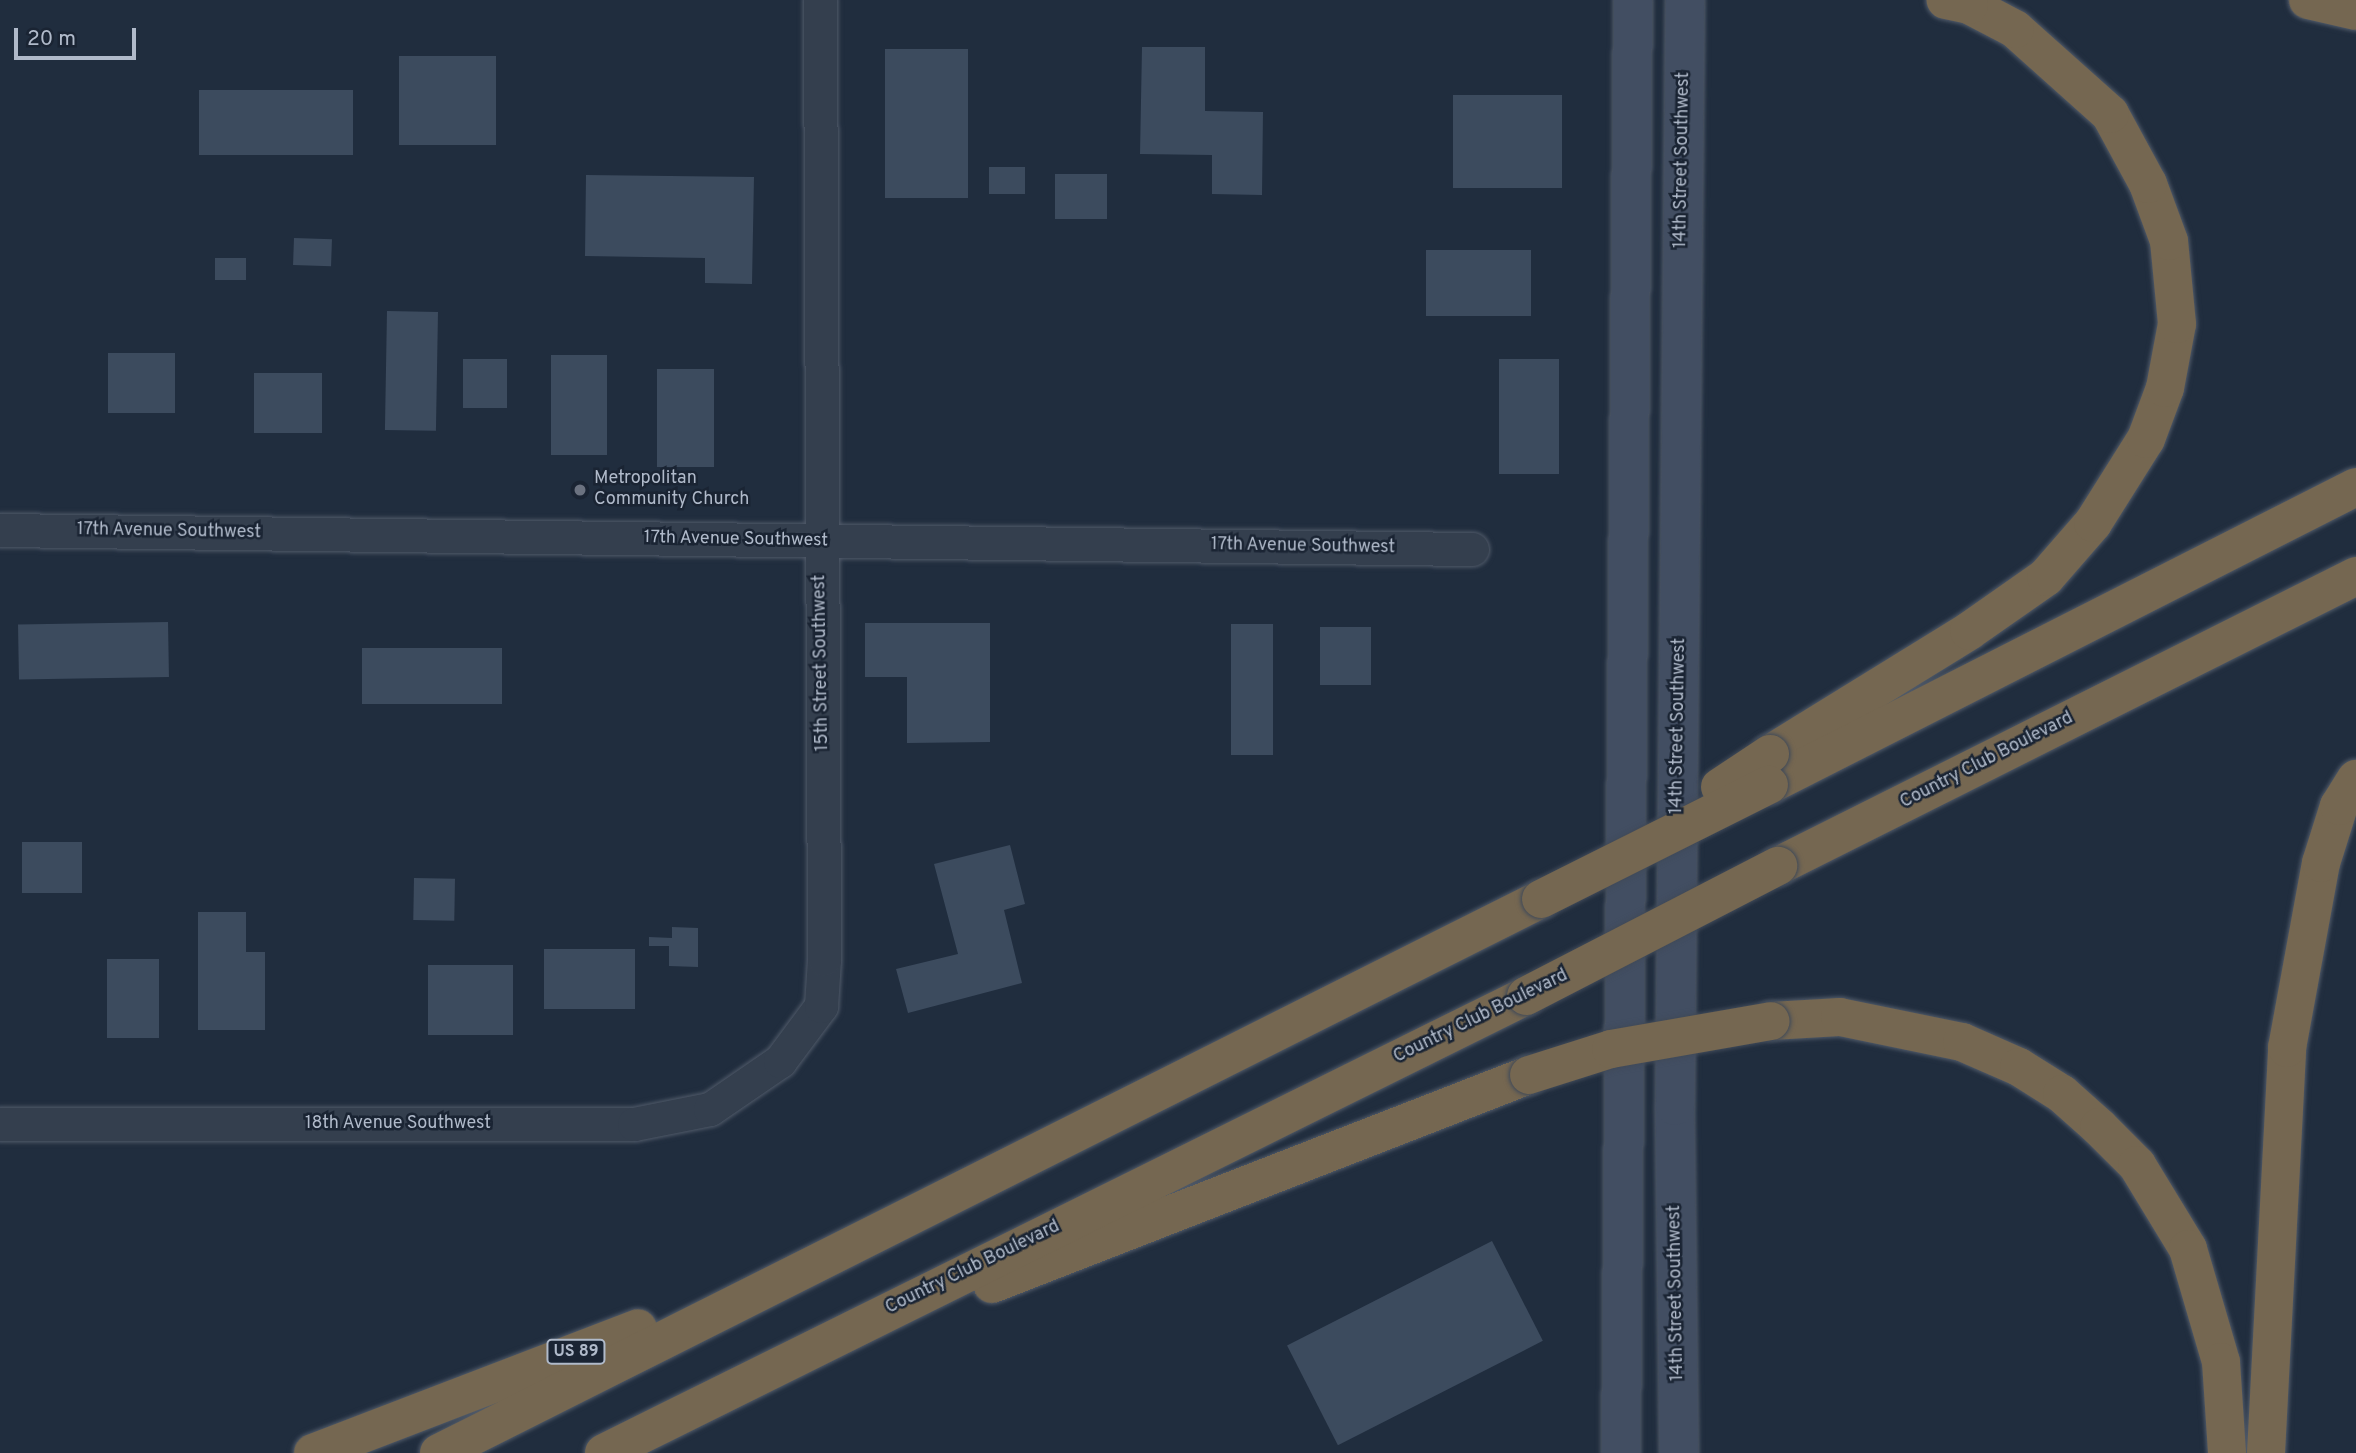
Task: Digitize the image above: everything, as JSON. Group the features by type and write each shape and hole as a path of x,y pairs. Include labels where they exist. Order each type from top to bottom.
{"highway":[{"path":"1770,769 2046,577 2094,523 2146,439 2165,388 2177,324 2169,241 2148,184 2110,114 2015,29 1969,5 1946,0"},
{"path":"2308,0 2356,11"},
{"path":"439,1453 1541,899 1770,769 2356,486"},
{"name":"Country Club Boulevard","path":"604,1453 736,1384 1526,996 1778,866 2356,576"},
{"path":"2266,1453 2287,1048 2320,863 2339,806 2356,779"},
{"path":"736,1384 1529,1075 1611,1049 1771,1021 1840,1017 1962,1042 2019,1067 2099,1127 2137,1166 2188,1249 2221,1362 2227,1453"},
{"name":"US 89","path":"313,1453 839,1251"}],"street":[{"name":"15th Street Southwest","path":"780,1060 821,1006 822,995 820,0"},
{"path":"1621,1453 1633,0"},
{"name":"14th Street Southwest","path":"1679,1453 1675,1106 1685,0"},
{"name":"17th Avenue Southwest","path":"0,530 1472,549"},
{"name":"18th Avenue Southwest","path":"0,1124 634,1124 710,1109 780,1060"}],"building":[{"path":"1142,47 1205,47 1205,111 1263,112 1262,195 1212,194 1212,155 1140,154"},
{"path":"885,49 968,49 968,198 885,198"},
{"path":"399,56 496,56 496,145 399,145"},
{"path":"199,90 353,90 353,155 199,155"},
{"path":"1453,95 1562,95 1562,188 1453,188"},
{"path":"989,167 1025,167 1025,194 989,194"},
{"path":"1055,174 1107,174 1107,219 1055,219"},
{"path":"586,175 754,177 752,284 705,283 705,258 585,256"},
{"path":"294,238 332,239 331,266 293,265"},
{"path":"1426,250 1531,250 1531,316 1426,316"},
{"path":"215,258 246,258 246,280 215,280"},
{"path":"387,311 438,312 436,431 385,430"},
{"path":"108,353 175,353 175,413 108,413"},
{"path":"551,355 607,355 607,455 551,455"},
{"path":"463,359 507,359 507,408 463,408"},
{"path":"1499,359 1559,359 1559,474 1499,474"},
{"path":"657,369 714,369 714,467 657,467"},
{"path":"254,373 322,373 322,433 254,433"},
{"path":"168,622 169,677 19,680 18,625"},
{"path":"865,623 990,623 990,742 907,743 907,677 865,677"},
{"path":"1231,624 1273,624 1273,755 1231,755"},
{"path":"1320,627 1371,627 1371,685 1320,685"},
{"path":"362,648 502,648 502,704 362,704"},
{"path":"22,842 82,842 82,893 22,893"},
{"path":"1010,845 1025,904 1004,910 1022,983 908,1013 896,969 958,954 934,864"},
{"path":"414,878 455,879 454,921 413,920"},
{"path":"198,912 246,912 246,952 265,952 265,1030 198,1030"},
{"path":"672,927 698,928 698,967 669,966 669,946 649,946 649,937 672,938"},
{"path":"544,949 635,949 635,1009 544,1009"},
{"path":"107,959 159,959 159,1038 107,1038"},
{"path":"428,965 513,965 513,1035 428,1035"},
{"path":"1492,1241 1543,1341 1338,1445 1287,1345"}],"place":[{"name":"Metropolitan Community Church","path":"580,490"}]}
